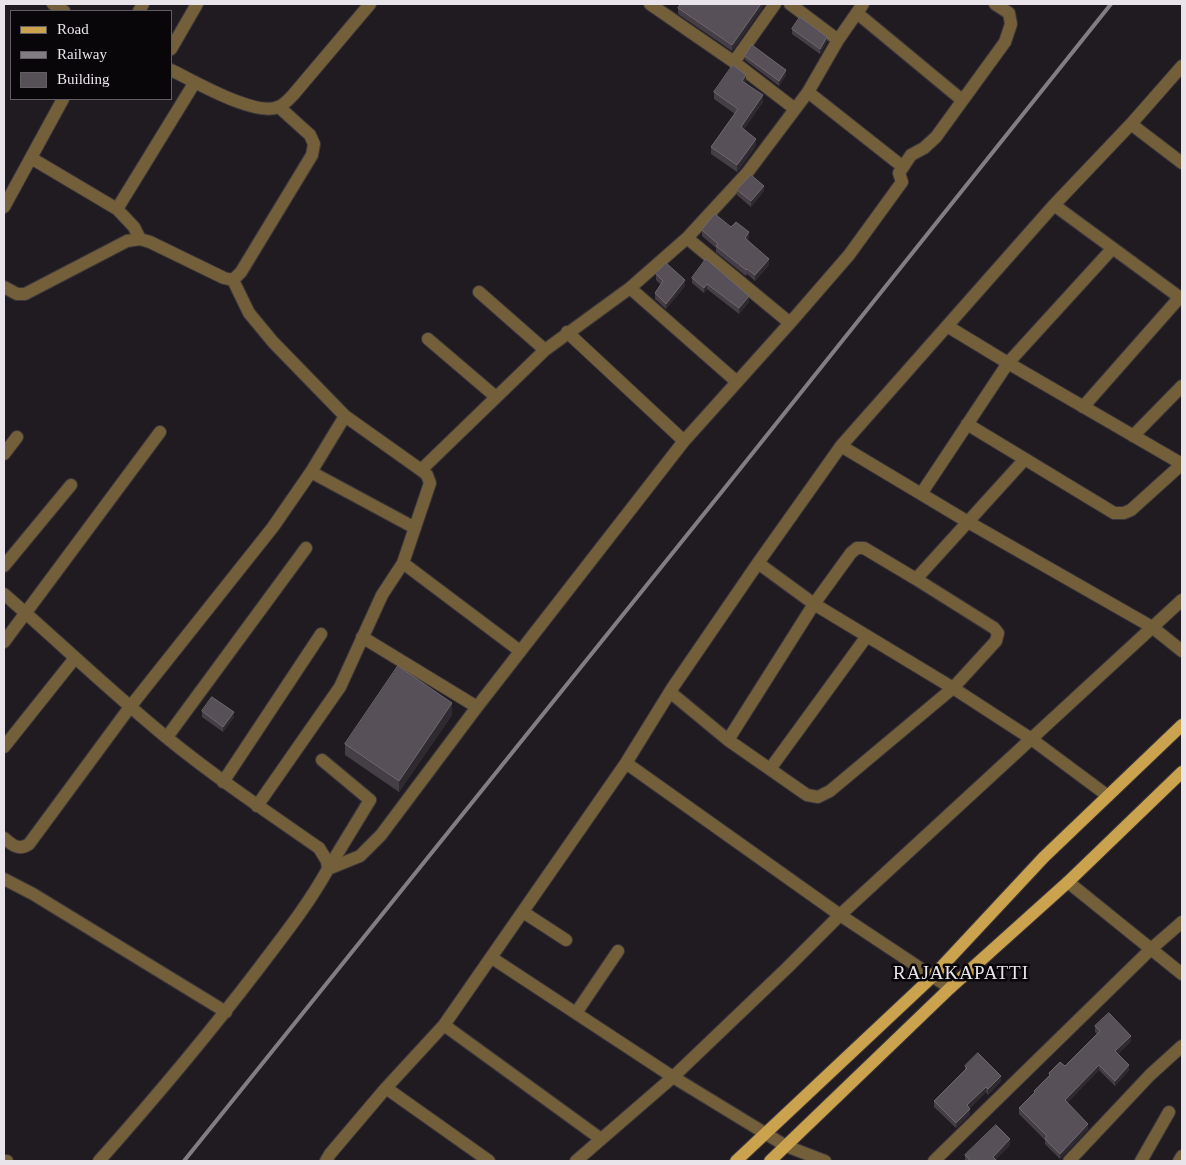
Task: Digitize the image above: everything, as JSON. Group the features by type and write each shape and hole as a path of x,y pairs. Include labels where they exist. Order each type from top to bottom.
{"main road":[{"path":"736,1161 932,977 1044,857 1182,725"},
{"path":"770,1161 950,988 1068,882 1182,772"}],"street":[{"path":"172,46 197,4"},
{"path":"172,70 245,106 264,110 279,107 293,95 370,4"},
{"path":"650,4 664,8 795,109"},
{"path":"734,62 775,4"},
{"path":"790,4 838,40"},
{"path":"328,869 360,856 381,835 476,707 684,441 849,255 902,182 899,173 911,155 924,148 936,137 1005,42 1011,24 1009,13 995,4"},
{"path":"421,470 544,350 630,288 687,238 747,173 808,92 838,40 860,8 962,100"},
{"path":"326,1161 386,1088 444,1025 626,763 670,692 758,563 841,446 1054,205 1131,124 1182,66"},
{"path":"117,209 195,82"},
{"path":"808,92 903,167"},
{"path":"4,207 62,100"},
{"path":"233,280 241,272 312,155 314,144 310,134 279,107"},
{"path":"1131,124 1182,163"},
{"path":"31,158 117,209 134,227 140,239"},
{"path":"1054,205 1181,298 1083,407"},
{"path":"687,238 790,323"},
{"path":"4,287 17,294 25,294 127,241 140,239 224,278 233,280"},
{"path":"921,494 1008,363 1112,248"},
{"path":"233,280 249,313 273,342 345,416 421,470 427,475 430,483 403,563 382,595 340,687 257,806"},
{"path":"630,288 737,382"},
{"path":"479,292 544,350"},
{"path":"947,326 1182,464 1131,510 1124,513 1114,512 967,424"},
{"path":"567,332 684,441"},
{"path":"428,339 496,397"},
{"path":"1133,436 1182,386"},
{"path":"4,838 20,848 29,844 130,707 273,527 311,472 345,416"},
{"path":"4,642 160,432"},
{"path":"4,454 17,437"},
{"path":"841,446 968,522 1152,627 1182,651"},
{"path":"916,579 1025,459"},
{"path":"311,472 415,528"},
{"path":"4,566 71,485"},
{"path":"167,738 306,548"},
{"path":"670,692 728,740 807,795 818,797 830,791 953,688 996,641 998,633 994,628 916,579 864,548 857,548 851,553 814,604 728,740"},
{"path":"403,563 520,651"},
{"path":"758,563 814,604 953,688 1030,738 1108,796"},
{"path":"4,594 167,738 223,782 319,848 328,869"},
{"path":"576,1161 673,1077 840,915 1182,600"},
{"path":"223,782 321,634"},
{"path":"770,769 867,636"},
{"path":"362,637 476,707"},
{"path":"4,747 75,658"},
{"path":"99,1161 168,1083 226,1012 313,897 370,800 322,760"},
{"path":"626,763 840,915 950,988"},
{"path":"4,879 33,894 226,1012"},
{"path":"1068,882 1182,974"},
{"path":"523,912 566,940"},
{"path":"934,1161 1151,949 1182,922"},
{"path":"576,1012 618,951"},
{"path":"492,958 673,1077 766,1134 786,1146 825,1161"},
{"path":"444,1025 601,1139"},
{"path":"1069,1161 1150,1075 1182,1046"},
{"path":"386,1088 489,1161"},
{"path":"1141,1161 1169,1112"},
{"path":"1179,1161 1182,1156"}],"building":[{"path":"681,4 761,4 732,45 678,8"},
{"path":"800,17 827,37 820,49 792,29"},
{"path":"752,45 786,70 779,81 745,56"},
{"path":"733,65 746,75 742,81 763,95 741,127 756,139 737,165 711,147 738,109 714,92"},
{"path":"751,175 764,186 751,201 737,190"},
{"path":"715,214 731,227 736,222 749,232 745,238 769,259 755,275 716,246 718,244 702,230"},
{"path":"706,259 749,296 739,308 707,284 704,288 692,278"},
{"path":"666,263 685,280 666,304 655,293 663,281 656,274"},
{"path":"398,666 452,703 399,781 345,744"},
{"path":"212,697 234,712 223,727 202,711"},
{"path":"1109,1013 1131,1036 1115,1051 1129,1065 1115,1081 1099,1065 1065,1100 1088,1124 1060,1154 1045,1139 1047,1136 1019,1108 1060,1062 1065,1066 1100,1031 1095,1026"},
{"path":"978,1053 1001,1076 967,1105 970,1109 956,1123 934,1101 967,1068 965,1066"},
{"path":"996,1125 1010,1139 993,1157 997,1161 971,1161 965,1155"}],"railway":[{"path":"184,1161 1111,4"}],"district":[{"name":"RAJAKAPATTI","path":"961,974"}]}
